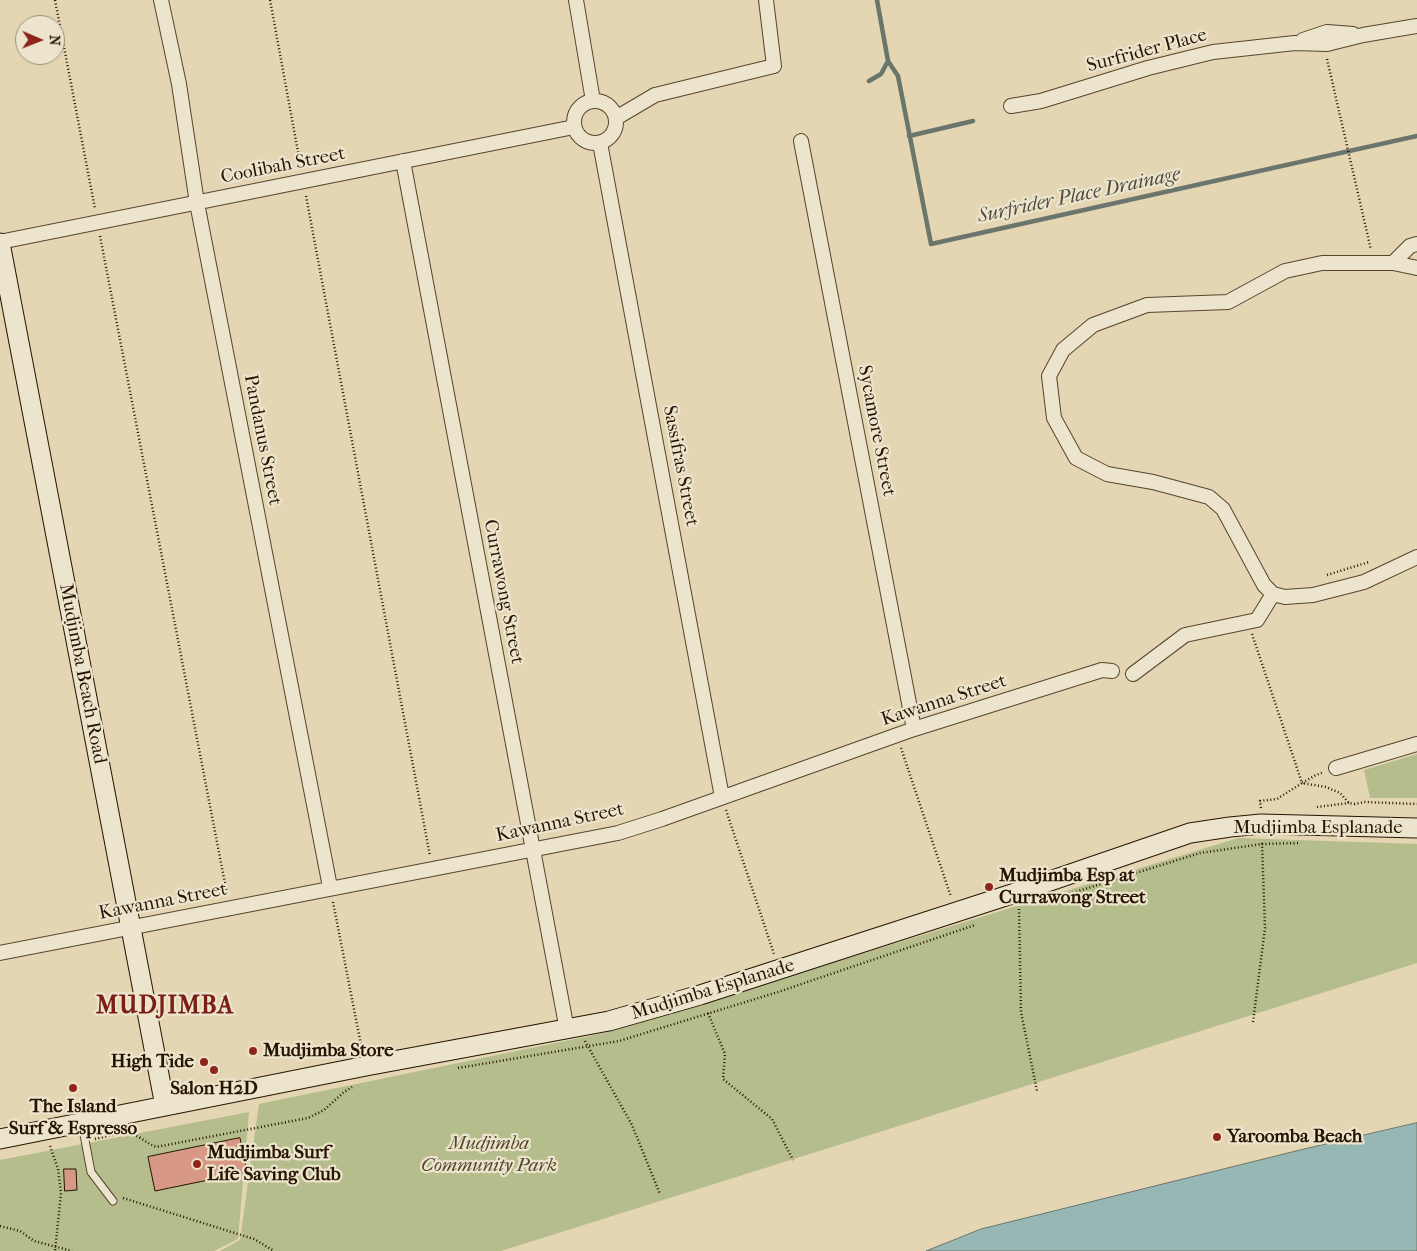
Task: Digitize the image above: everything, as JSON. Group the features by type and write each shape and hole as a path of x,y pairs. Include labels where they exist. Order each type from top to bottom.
{"street":[{"name":"Pandanus Street","path":"161,0 179,84 197,203 330,887"},
{"path":"576,0 593,101"},
{"path":"616,118 655,95 774,66 766,0"},
{"name":"Surfrider Place","path":"1011,106 1041,100 1148,68 1213,52 1295,43 1327,32 1362,35 1417,26"},
{"path":"593,101 606,104 616,118 613,133 609,138 600,143 586,141 580,137 574,126 576,112 581,106 593,101"},
{"name":"Coolibah Street","path":"0,242 574,126"},
{"name":"Sycamore Street","path":"801,141 914,729"},
{"name":"Sassifras Street","path":"600,143 722,797"},
{"name":"Currawong Street","path":"403,161 532,849 574,1029"},
{"name":"Mudjimba Beach Road","path":"0,242 165,1106"},
{"path":"1393,263 1410,246 1417,244"},
{"path":"1417,268 1393,263 1322,263 1285,272 1228,302 1147,306 1093,324 1063,350 1049,376 1054,418 1076,458 1107,474 1153,482 1208,497 1223,509 1264,585 1273,594 1285,598 1313,594 1364,582 1417,557"},
{"path":"1133,674 1185,634 1257,620 1273,594"},
{"name":"Kawanna Street","path":"0,952 618,833 914,729 1102,670 1112,671"},
{"path":"1336,768 1417,744"},
{"name":"Mudjimba Esplanade","path":"0,1139 366,1066 609,1022 779,970 1190,834 1230,827 1260,817 1417,828"}],"lane":[{"path":"82,1124 91,1172 113,1201"}],"path":[{"path":"55,0 230,908"},
{"path":"270,0 432,868"},
{"path":"1327,59 1371,251 1379,263"},
{"path":"1321,578 1371,562"},
{"path":"1251,633 1302,783"},
{"path":"896,735 956,912"},
{"path":"1252,1022 1266,928 1260,801 1277,799 1316,775 1336,768"},
{"path":"1302,783 1333,790 1340,793 1349,802 1355,804 1365,802 1417,804"},
{"path":"722,797 779,970"},
{"path":"330,887 362,1050"},
{"path":"1015,893 1019,910 1021,1012 1037,1091"},
{"path":"700,995 725,1054 723,1079 772,1119 792,1160"},
{"path":"574,1029 587,1046 632,1125 660,1194"},
{"path":"50,1146 58,1169 61,1193 55,1249"},
{"path":"113,1201 122,1197 254,1239 274,1251"},
{"path":"0,1226 20,1231 34,1241 55,1249 72,1251"}],"green space":[{"path":"1417,754 1417,798 1370,798 1364,770"},
{"name":"Mudjimba Community Park","path":"1238,838 1417,844 1417,963 501,1251 220,1251 240,1240 259,1104 604,1033"},
{"path":"249,1112 238,1239 214,1251 0,1251 0,1160"}],"water":[{"path":"1417,1123 1417,1251 926,1251 981,1229"}],"building":[{"name":"Mudjimba Surf Life Saving Club","path":"240,1138 247,1172 155,1191 148,1157"},
{"path":"64,1169 76,1169 77,1190 65,1191"}],"waterway":[{"path":"869,81 881,74 888,61 877,0"},
{"name":"Surfrider Place Drainage","path":"888,61 898,76 931,244 1417,136"},
{"path":"909,136 973,121"}],"place":[{"name":"Mudjimba Esp at Currawong Street","path":"989,887"},
{"name":"Mudjimba Store","path":"253,1051"},
{"name":"High Tide","path":"204,1062"},
{"name":"Salon H2D","path":"214,1070"},
{"name":"The Island Surf & Espresso","path":"73,1088"},
{"name":"Yaroomba Beach","path":"1217,1137"},
{"name":"Mudjimba Surf Life Saving Club","path":"197,1164"}],"district":[{"name":"MUDJIMBA","path":"165,1007"}]}
